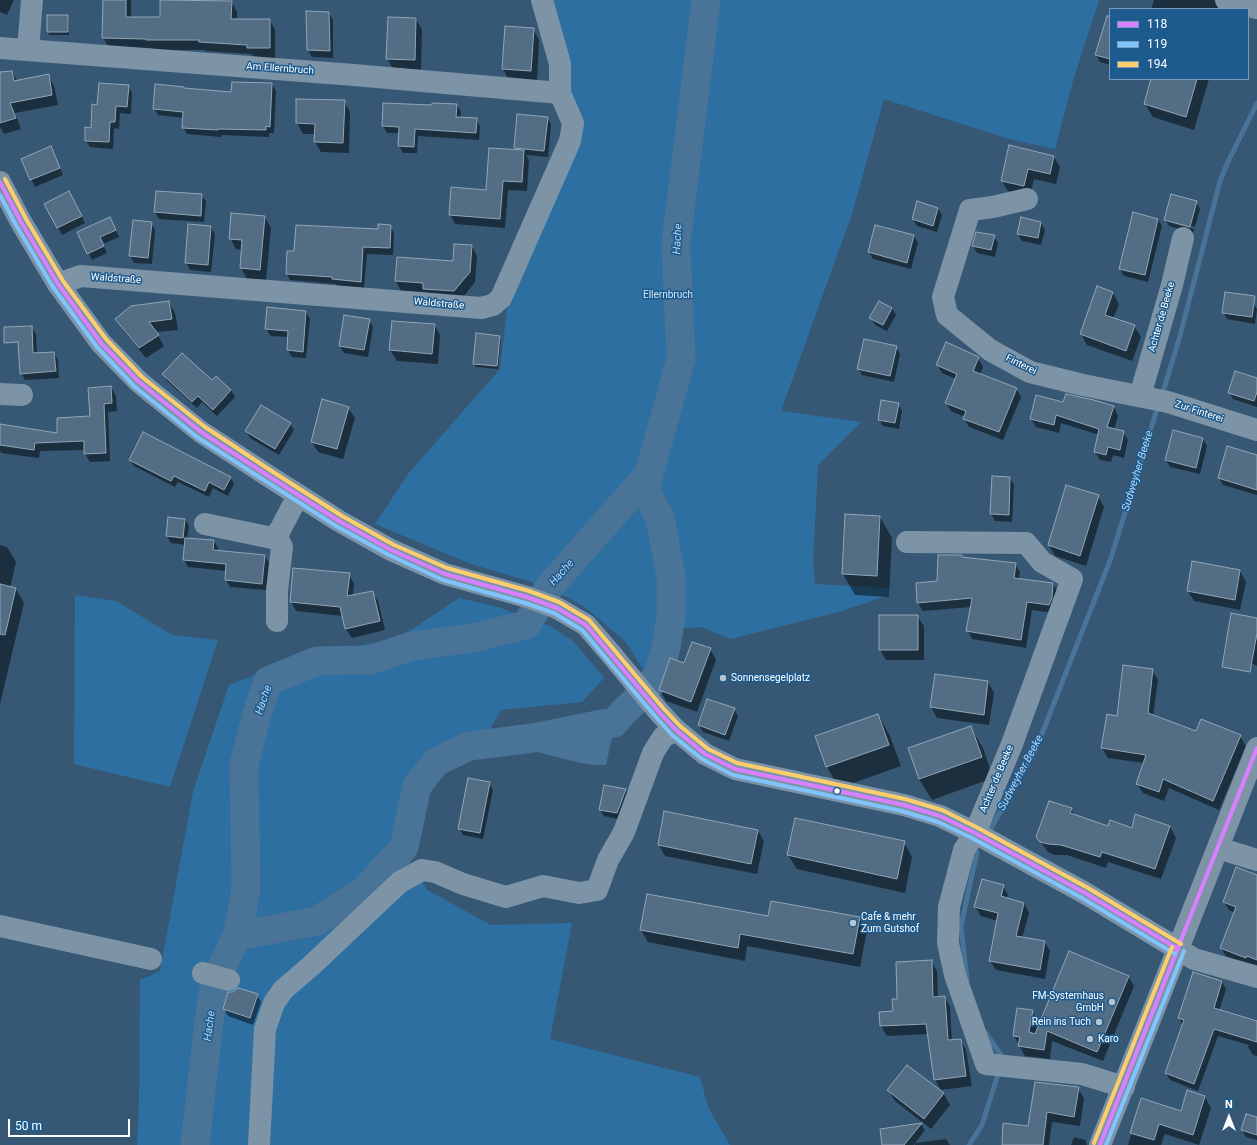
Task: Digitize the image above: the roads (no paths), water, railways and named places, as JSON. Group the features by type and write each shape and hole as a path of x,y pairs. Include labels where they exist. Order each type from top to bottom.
{"street":[{"path":"28,50 32,0"},
{"name":"Waldstraße","path":"58,284 81,276 481,308 493,305 502,298 570,141 573,122 560,93 560,64 542,0"},
{"path":"1226,0 1257,8"},
{"name":"Am Ellernbruch","path":"0,48 362,75 560,93"},
{"path":"0,182 21,222 58,284 101,342 138,381 201,432 368,538 445,574 527,597 557,608 586,625 640,691 676,730 705,754 735,769 904,805 940,816 1085,893 1194,959 1257,978"},
{"name":"Finterei","path":"1027,199 993,207 970,210 943,297 947,315 990,350 1030,372 1083,385 1140,396"},
{"name":"Achter de Beeke","path":"1140,396 1172,285 1183,238"},
{"path":"0,394 22,395"},
{"name":"Zur Finterei","path":"1140,396 1168,402 1257,430"},
{"path":"205,524 272,538 280,530 292,506 300,496"},
{"path":"276,534 282,546 277,591 277,621"},
{"name":"Achter de Beeke","path":"907,542 1026,543 1042,562 1072,579 1012,744 974,833 964,850 949,907 948,943 955,975 986,1064 1082,1074 1124,1087"},
{"path":"259,1145 265,1029 274,1003 283,990 312,965 400,882 422,870 435,872 463,884 506,897 543,886 579,893 596,890 608,860 624,832 653,753 663,737 676,730"},
{"path":"1100,1145 1257,748"},
{"path":"1218,848 1257,860"},
{"path":"0,926 151,958"},
{"path":"203,973 229,980"}],"waterway":[{"name":"Hache","path":"195,1145 215,981 237,936 246,890 244,764 257,714 268,681 317,661 370,660 412,646 473,638 526,625 550,586 649,474 681,359 676,244 706,0"},
{"name":"Sudweyher Beeke","path":"1162,395 1180,336 1220,181 1257,103"},
{"name":"Sudweyher Beeke","path":"990,830 1036,749 1111,558 1158,406"},
{"path":"237,936 317,921 364,891 404,847 417,786 436,762 469,746 533,738 602,724 614,723 658,676 666,647 671,616 671,576 660,518 646,492 649,474"},
{"name":"Sudweyher Beeke","path":"967,980 961,926 977,852"},
{"name":"Sudweyher Beeke","path":"985,1032 1003,1058"},
{"name":"Sudweyher Beeke","path":"969,1145 982,1125 999,1071"}],"place":[{"name":"Sonnensegelplatz","path":"723,678"},
{"name":"Cafe & mehr Zum Gutshof","path":"853,923"},
{"name":"FM-Systemhaus GmbH","path":"1112,1002"},
{"name":"Rein ins Tuch","path":"1099,1022"},
{"name":"Karo","path":"1090,1039"}],"park label":[{"name":"Ellernbruch","path":"668,295"}]}
